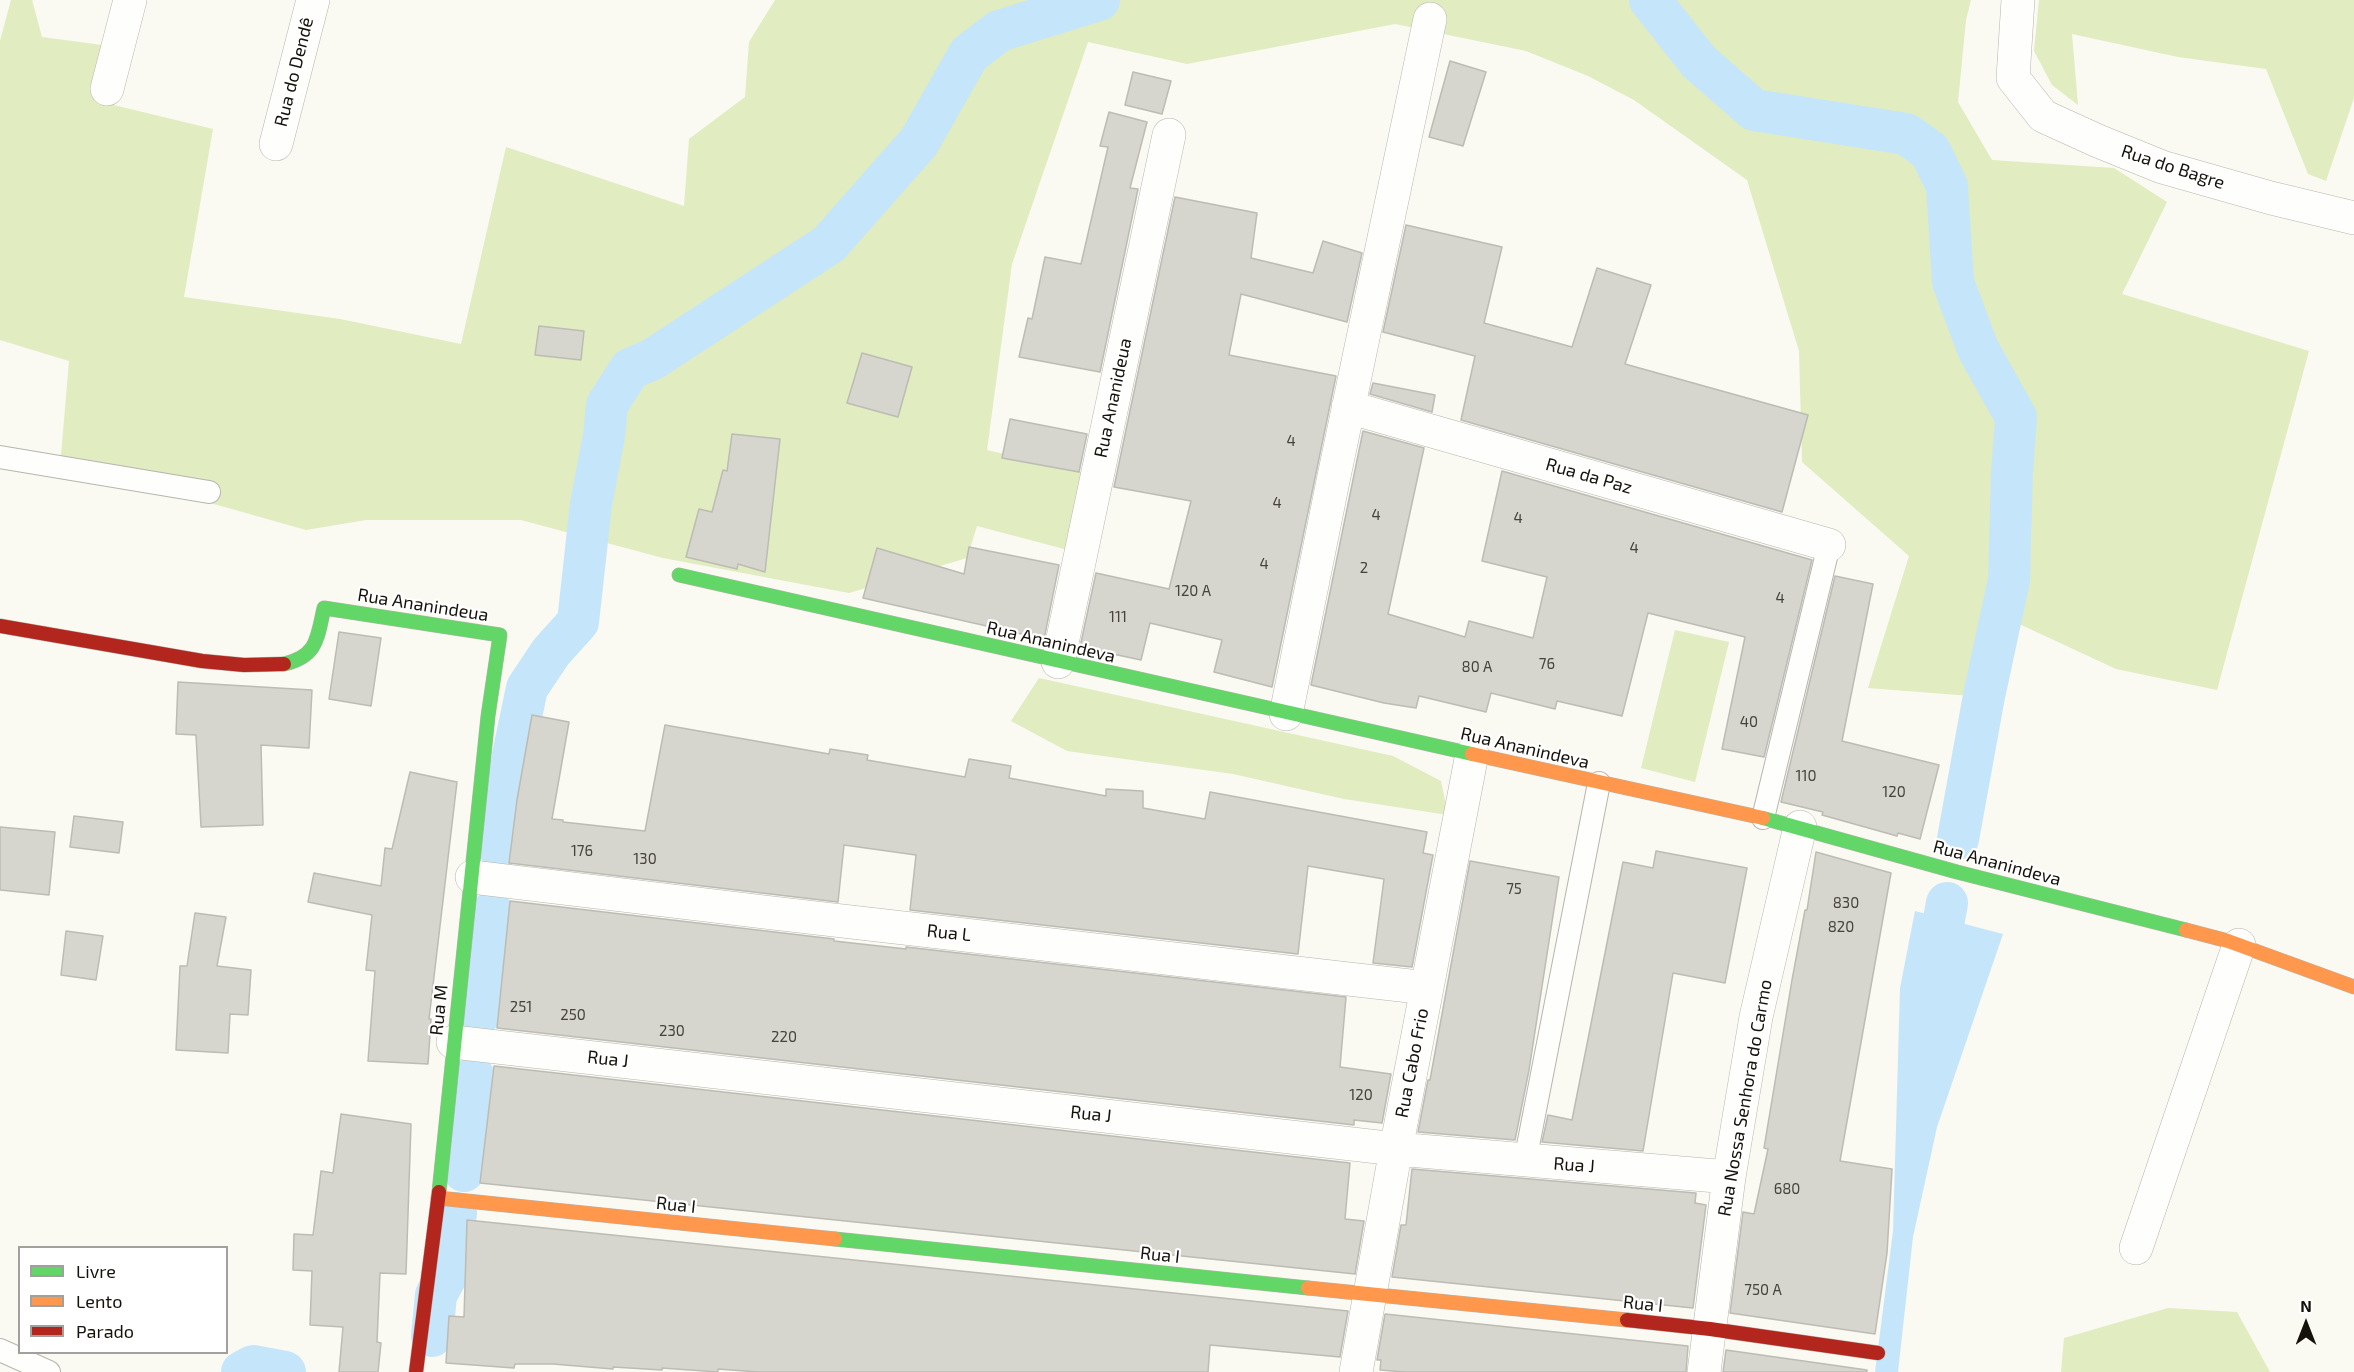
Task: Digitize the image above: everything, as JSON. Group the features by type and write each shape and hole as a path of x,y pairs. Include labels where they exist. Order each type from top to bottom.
{"street":[{"path":"107,89 129,0"},
{"name":"Rua do Dendê","path":"276,144 313,0"},
{"name":"Rua do Bagre","path":"2018,0 2013,78 2043,116 2162,167 2271,198 2354,218"},
{"path":"1286,714 1430,19"},
{"name":"Rua Ananideua","path":"1058,662 1169,135"},
{"name":"Rua da Paz","path":"1348,407 1829,544"},
{"name":"Rua Ananindeva","path":"679,575 1286,714 1800,827 1957,872 2238,945 2354,987"},
{"name":"Rua Ananindeua","path":"0,626 159,656 268,667 298,661 314,648 324,608 500,635 496,652"},
{"name":"Rua M","path":"416,1372 438,1198 496,652"},
{"name":"Rua Cabo Frio","path":"1356,1372 1396,1149 1472,754"},
{"name":"Rua Nossa Senhora do Carmo","path":"1704,1372 1729,1177 1756,1017 1800,827"},
{"name":"Rua L","path":"472,877 764,913 1427,988"},
{"path":"2136,1248 2238,945"},
{"name":"Rua J","path":"453,1042 1396,1149 1729,1177"},
{"name":"Rua I","path":"438,1198 1710,1329 1878,1353"}],"lane":[{"path":"0,457 209,492"},
{"path":"1763,818 1829,544"},
{"path":"1525,1161 1599,783"},
{"path":"0,1350 50,1372"}],"green space":[{"path":"11,0 32,0 42,37 102,45 97,101 213,129 184,297 340,319 461,344 506,147 684,206 689,139 745,97 749,42 775,0 1971,0 1966,20 1958,102 1992,160 2114,168 2167,202 2122,294 2309,351 2217,690 2116,669 1987,609 1971,696 1868,688 1909,556 1802,462 1799,351 1747,180 1634,100 1588,76 1526,51 1395,24 1187,64 1088,42 1012,264 987,450 1085,473 1068,550 977,526 967,558 849,593 663,558 521,520 366,520 306,530 200,500 59,479 69,361 0,340 0,41"},
{"path":"2039,0 2354,0 2354,98 2326,181 2308,174 2266,69 2178,57 2072,34 2078,105 2052,85 2034,51"},
{"path":"1675,630 1729,642 1695,782 1641,768"},
{"path":"1039,678 1393,756 1441,781 1448,815 1344,799 1233,774 1067,751 1011,721"},
{"path":"2168,1308 2237,1312 2270,1372 2061,1372 2064,1338"}],"water":[{"path":"1915,911 2003,934 1937,1127 1913,1237 1898,1372 1875,1372 1893,1231 1900,988"}],"building":[{"path":"1450,61 1486,72 1463,146 1429,137"},
{"path":"1133,72 1171,81 1162,114 1125,105"},
{"path":"1109,112 1147,122 1130,188 1138,189 1100,372 1019,357 1028,318 1032,319 1045,257 1081,264 1108,147 1100,146"},
{"path":"1175,197 1257,213 1251,258 1313,273 1323,241 1362,253 1347,322 1241,294 1229,355 1336,376 1272,687 1214,672 1222,640 1150,623 1141,660 1080,647 1096,573 1169,589 1191,501 1114,487"},
{"path":"1406,225 1502,247 1484,323 1572,347 1597,268 1651,285 1625,364 1808,415 1782,512 1461,420 1475,356 1383,332"},
{"path":"539,326 584,331 581,360 535,355"},
{"path":"862,353 912,367 898,417 847,403"},
{"path":"1373,383 1435,395 1432,412 1370,394"},
{"path":"1010,419 1087,434 1079,472 1002,458"},
{"path":"1363,431 1424,448 1388,614 1465,637 1469,621 1533,638 1547,577 1482,561 1502,471 1812,560 1764,757 1722,749 1745,637 1648,613 1622,716 1557,701 1555,709 1491,693 1486,712 1419,696 1416,708 1384,703 1311,685"},
{"path":"732,434 780,439 765,572 738,564 737,569 686,557 699,509 712,512 723,470 727,471"},
{"path":"969,547 1059,565 1044,639 863,598 877,548 964,574"},
{"path":"1835,576 1873,584 1842,741 1939,765 1920,839 1898,833 1897,836 1822,815 1823,812 1781,802"},
{"path":"339,632 381,638 371,706 329,699"},
{"path":"178,682 312,690 309,748 261,745 263,825 201,827 196,735 176,734"},
{"path":"532,715 569,722 552,819 563,820 563,822 645,831 665,725 829,754 830,749 868,755 867,760 965,777 969,759 1011,766 1009,778 1106,796 1106,789 1143,791 1143,808 1205,819 1210,792 1427,832 1423,853 1433,855 1412,967 1373,963 1384,879 1308,866 1298,954 910,910 916,855 844,845 838,902 509,863"},
{"path":"410,772 457,782 429,1019 431,1019 428,1064 368,1061 375,971 366,970 372,915 308,902 314,873 381,886 385,848 392,849"},
{"path":"74,816 123,822 119,853 70,847"},
{"path":"0,827 55,832 49,895 0,890"},
{"path":"1656,851 1747,868 1725,983 1673,973 1643,1151 1542,1142 1548,1115 1572,1120 1623,862 1653,868"},
{"path":"1816,852 1891,873 1840,1161 1892,1169 1887,1253 1875,1334 1730,1313 1743,1212 1754,1214 1768,1149 1764,1148"},
{"path":"1470,861 1559,877 1529,1070 1515,1140 1418,1132 1428,1080 1430,1080"},
{"path":"510,901 834,939 834,941 906,949 906,947 1346,997 1340,1067 1391,1074 1382,1123 1354,1120 1354,1125 497,1028"},
{"path":"195,913 226,917 217,966 251,970 248,1015 230,1014 228,1053 176,1050 180,966 187,966"},
{"path":"66,931 103,936 96,980 61,975"},
{"path":"494,1066 1350,1163 1345,1219 1364,1221 1355,1274 480,1183"},
{"path":"341,1114 411,1124 406,1274 380,1273 377,1342 381,1343 378,1372 339,1372 343,1327 310,1325 312,1271 293,1270 294,1234 313,1235 321,1171 333,1173"},
{"path":"1412,1169 1696,1193 1695,1203 1706,1205 1693,1308 1392,1277 1401,1225 1406,1225"},
{"path":"467,1220 1348,1311 1340,1357 1210,1345 1208,1372 758,1372 718,1369 718,1372 662,1368 662,1370 613,1367 613,1369 553,1364 515,1364 514,1368 446,1363 449,1316 464,1317"},
{"path":"1385,1314 1688,1346 1686,1372 1404,1372 1380,1370 1381,1360 1377,1360"},
{"path":"1726,1350 1867,1370 1867,1372 1723,1372"}],"waterway":[{"path":"499,848 513,755 527,688 551,652 578,622 591,504 604,436 607,405 630,369 653,359 829,244 919,142 969,54 999,31 1099,0"},
{"path":"1650,0 1699,62 1754,110 1906,134 1930,151 1947,186 1953,282 1978,349 2016,417 2009,580 1984,696 1958,839"},
{"path":"1934,975 1947,903"},
{"path":"481,1013 492,912"},
{"path":"464,1171 474,1077"},
{"path":"432,1336 436,1295 449,1271 456,1213"},
{"path":"242,1372 253,1366 285,1372"}],"traffic: fast":[{"path":"679,575 1472,754"},
{"path":"284,664 295,661 310,651 317,637 324,608 500,635 488,716 439,1192"},
{"path":"1763,818 1957,872 2186,930"},
{"path":"835,1239 1308,1288"}],"traffic: slow":[{"path":"1472,754 1763,818"},
{"path":"2186,930 2228,941 2354,987"},
{"path":"438,1198 835,1239"},
{"path":"1308,1288 1627,1320"}],"traffic: jam":[{"path":"0,626 202,661 244,665 284,664"},
{"path":"416,1372 439,1192"},
{"path":"1627,1320 1710,1329 1878,1353"}]}
